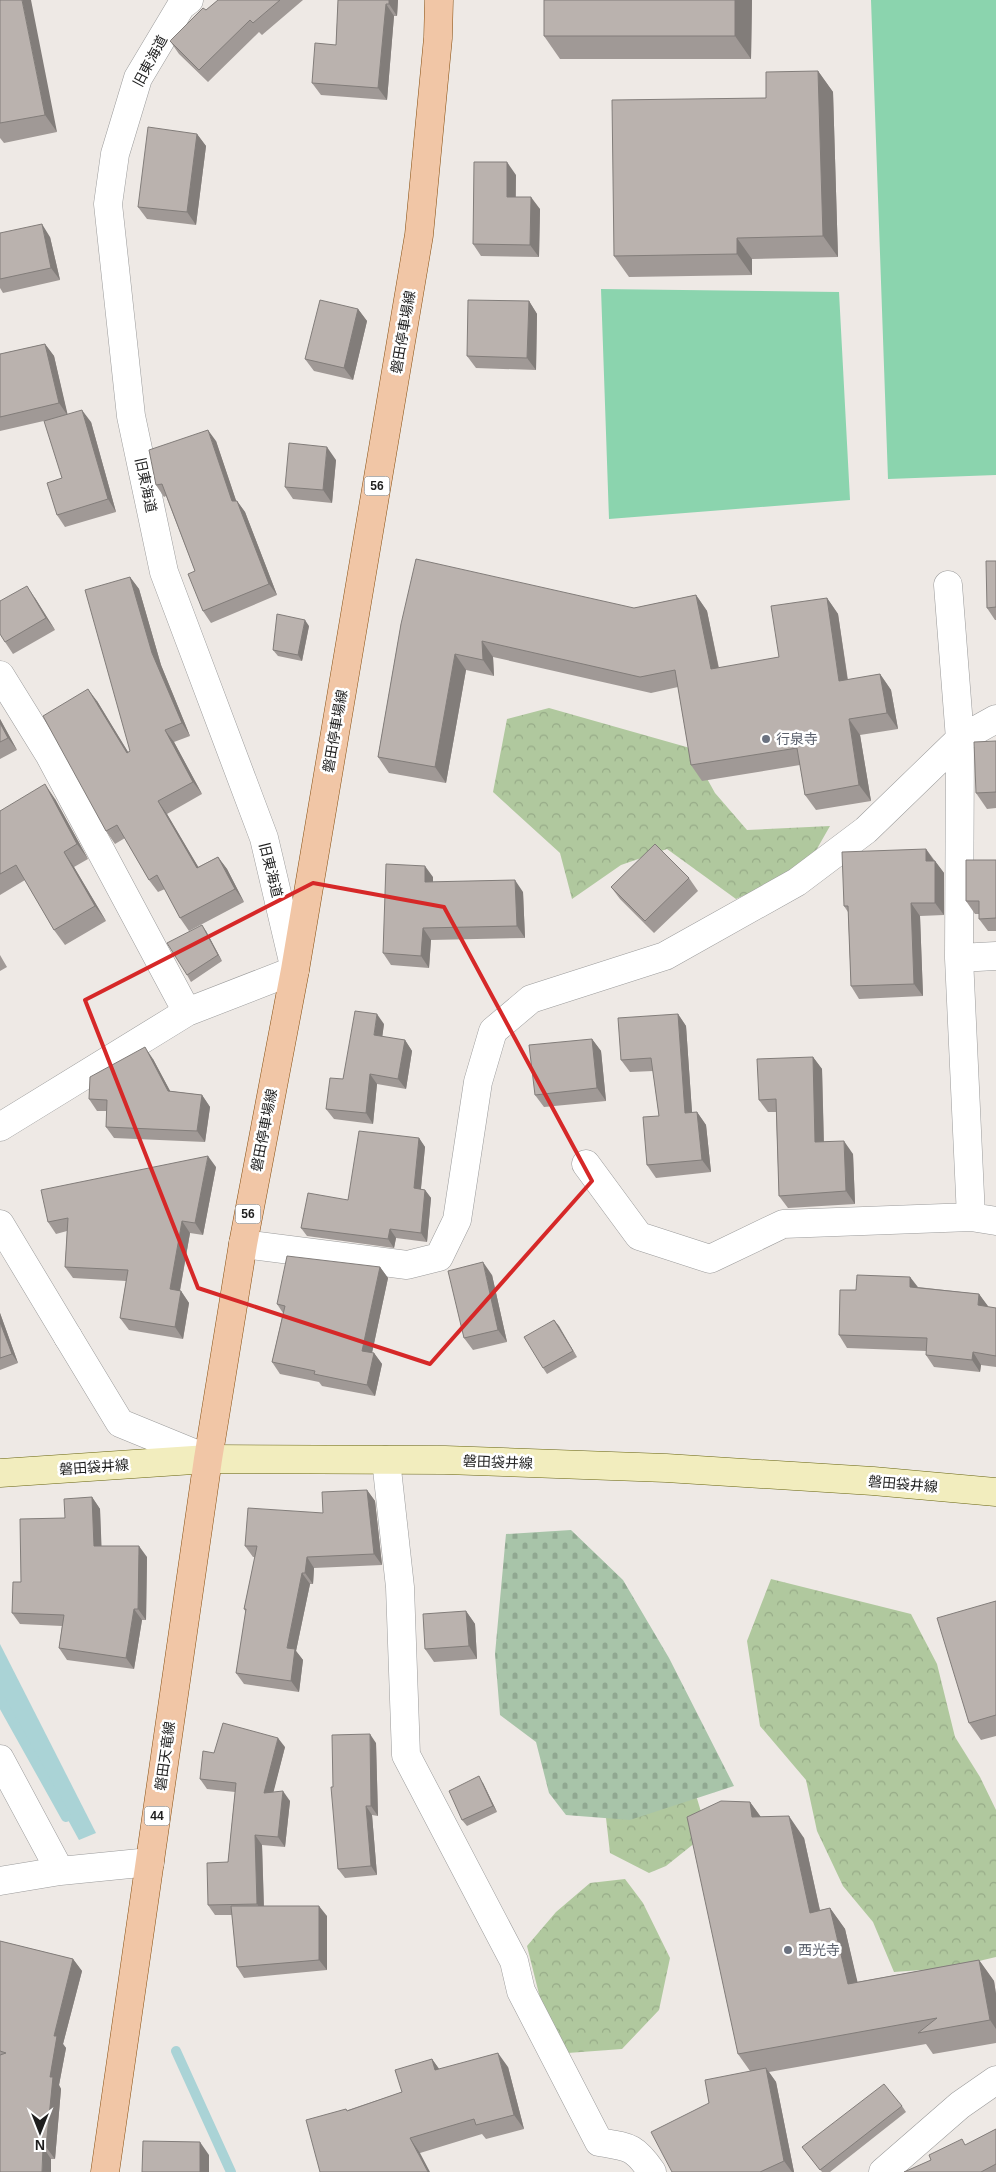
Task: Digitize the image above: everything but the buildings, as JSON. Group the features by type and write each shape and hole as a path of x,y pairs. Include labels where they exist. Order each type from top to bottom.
{"main road":[{"name":"磐田停車場線","path":"208,1459 243,1244 295,970 419,235 438,38 439,0"},
{"name":"磐田袋井線","path":"0,1473 208,1459 386,1460 666,1468 874,1481 996,1492"},
{"name":"磐田天竜線","path":"105,2172 208,1459"}],"street":[{"name":"旧東海道","path":"189,0 182,6 138,78 115,154 108,204 132,416 164,572 264,838 295,970"},
{"path":"586,1164 639,1236 710,1259 783,1224 983,1219 958,958 960,739 948,585"},
{"path":"0,675 49,754 187,1012"},
{"path":"243,1244 407,1265 439,1257 456,1220 478,1082 494,1031 531,999 665,956 797,882 866,830 960,739 996,719"},
{"path":"958,958 996,956"},
{"path":"0,1127 187,1012 295,970"},
{"path":"0,1224 120,1423 208,1459"},
{"path":"386,1460 400,1587 406,1755 514,1960 521,1990 599,2142 622,2146 639,2153 652,2172"},
{"path":"0,1759 60,1871"},
{"path":"0,1881 60,1871 150,1862"},
{"path":"883,2172 960,2105 996,2080"}],"highlighted area":[{"path":"313,883 444,907 592,1181 430,1364 198,1288 85,1000"}],"green space":[{"path":"871,0 996,0 996,475 888,479"},
{"path":"601,289 839,292 850,500 609,519"},
{"path":"549,708 690,748 715,793 747,830 830,826 806,868 736,899 667,849 621,865 572,899 560,853 493,792 507,719"},
{"path":"571,1530 623,1580 669,1658 734,1786 630,1820 566,1815 549,1793 536,1742 500,1715 495,1654 506,1534"},
{"path":"771,1579 911,1614 937,1664 955,1737 980,1777 996,1810 996,1957 949,1968 894,1972 873,1922 843,1886 817,1831 806,1780 760,1726 747,1641"},
{"path":"695,1792 702,1815 696,1842 666,1866 649,1873 610,1853 606,1818 654,1799"},
{"path":"625,1879 643,1903 670,1958 659,2010 622,2049 554,2054 527,1946 556,1912 590,1883"}],"water":[{"path":"0,1644 96,1833 79,1840 0,1696"}],"waterway":[{"path":"0,1699 66,1817"},
{"path":"176,2051 231,2172"}],"place":[{"name":"行泉寺","path":"766,739"},
{"name":"西光寺","path":"788,1950"}]}
